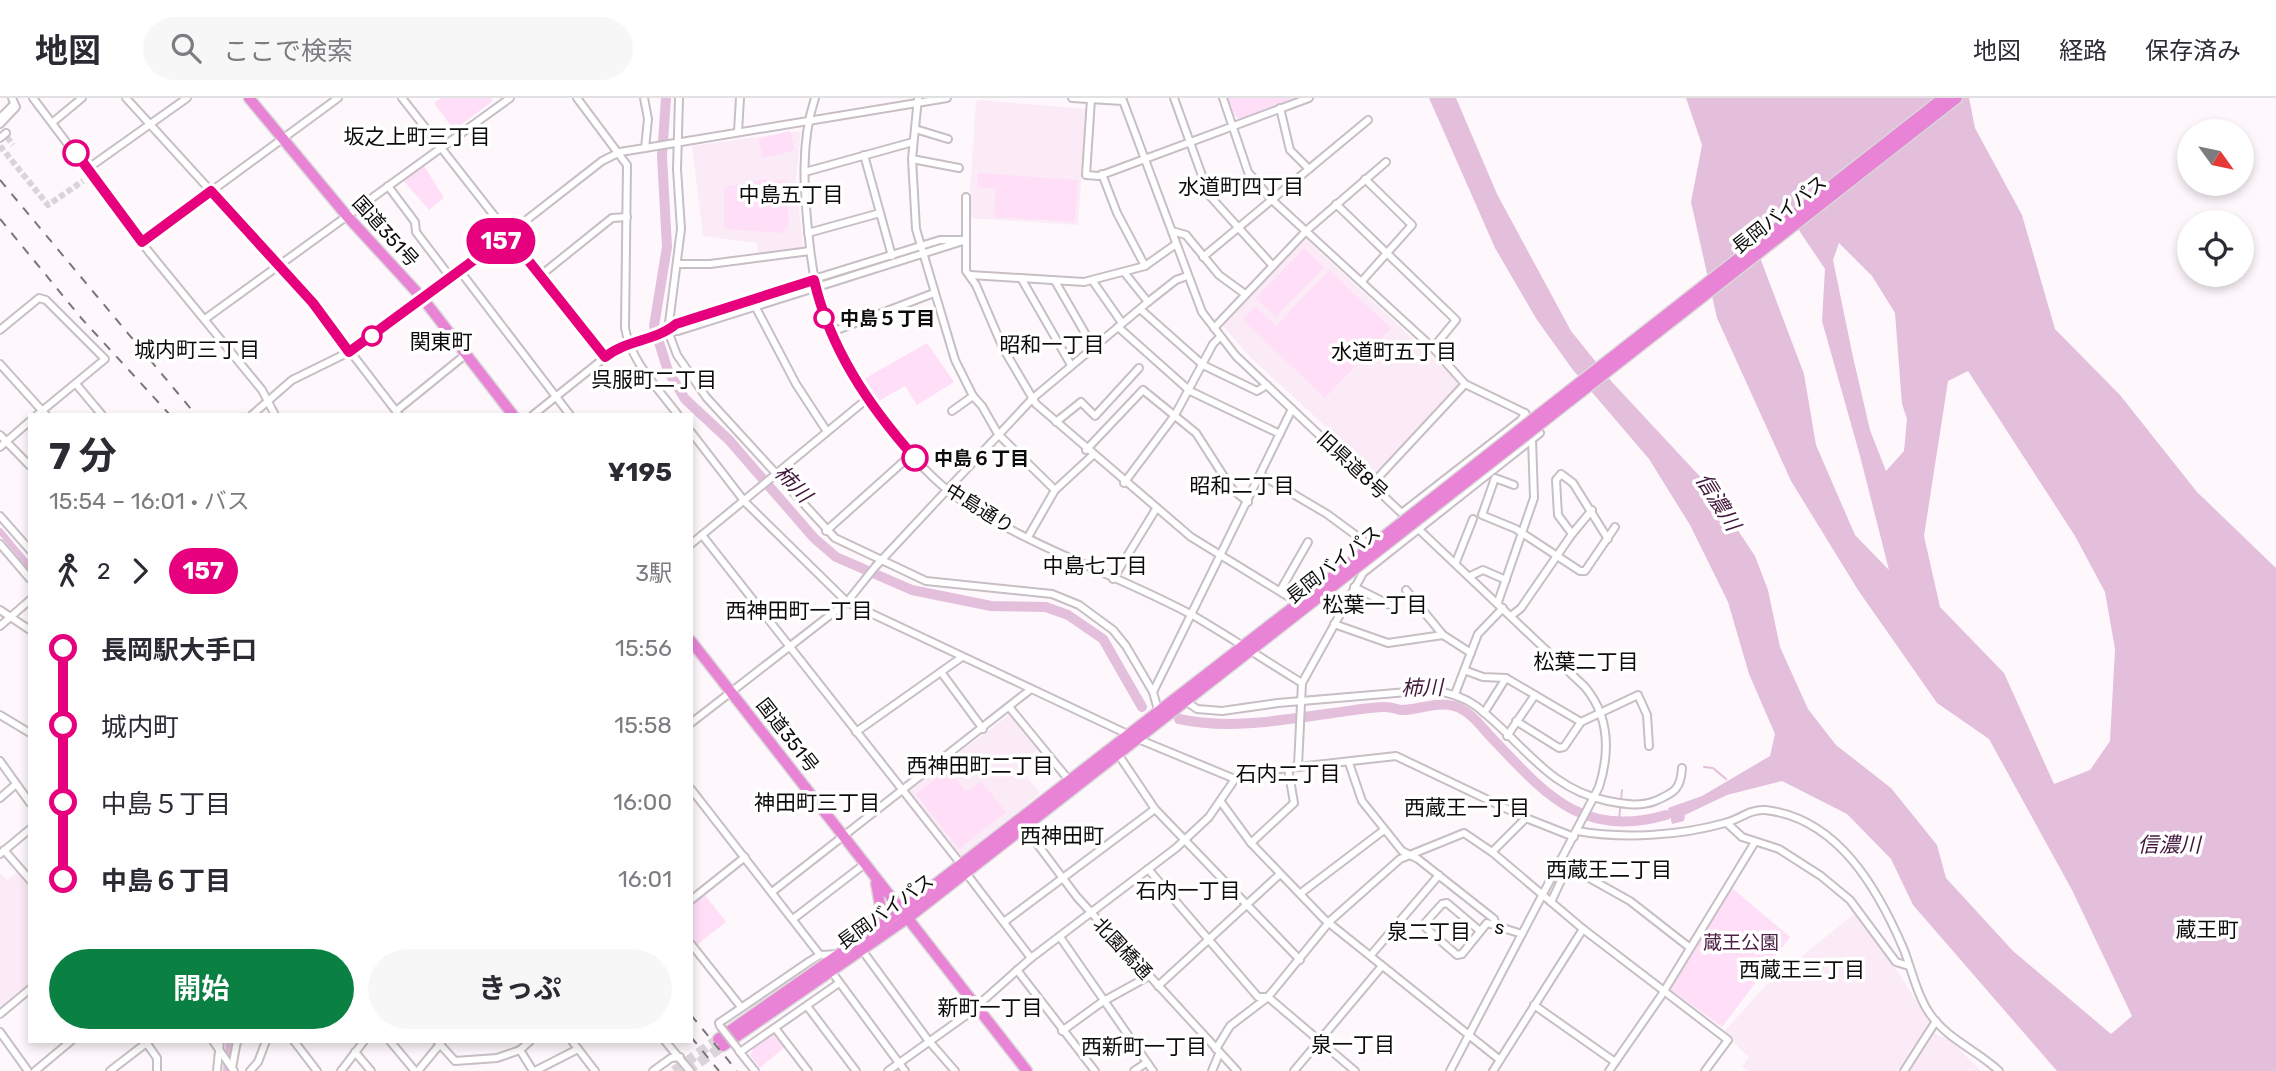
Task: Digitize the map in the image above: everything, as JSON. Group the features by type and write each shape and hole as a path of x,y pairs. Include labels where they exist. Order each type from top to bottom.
{"highway":[{"name":"国道351号","path":"249,98 347,216 424,300 511,413"},
{"name":"長岡バイパス","path":"1556,407 1943,98"},
{"name":"長岡バイパス","path":"905,914 840,954 721,1043 862,950 1021,822 1187,702 1247,649 1352,566 1956,98"},
{"name":"国道351号","path":"693,644 1027,1071"},
{"name":"長岡バイパス","path":"1021,822 1068,779 1158,710 1247,649"},
{"path":"840,954 881,910 880,892 868,866"}],"street":[{"path":"45,98 35,101 142,242 262,390 274,413"},
{"path":"53,122 82,98"},
{"path":"126,98 313,303 397,413 465,355"},
{"path":"87,169 187,98"},
{"path":"142,242 338,98"},
{"path":"402,98 605,357"},
{"path":"205,319 510,98"},
{"path":"578,98 627,165 625,328 635,358 676,413"},
{"path":"644,98 648,119 645,148"},
{"path":"678,98 673,143 681,217 678,264 666,332 693,380 774,476 826,531 844,544 878,564 926,581 1052,594 1068,599 1113,629 1153,692 1158,710"},
{"path":"738,132 740,98"},
{"name":"中島通り","path":"815,98 808,120 805,172 808,233 815,283 829,333 867,399 912,454 948,490 979,511 1193,616 1302,683"},
{"path":"254,413 305,372 349,352 424,300 602,161 620,152 943,98"},
{"path":"1072,98 1123,99"},
{"path":"1174,98 1209,195 1273,266"},
{"path":"1223,98 1248,172 1272,200 1433,348 1465,384 1525,413 1540,433 1363,573 1302,683 1298,766"},
{"path":"1091,99 1086,174 1102,174 1309,98"},
{"path":"0,118 11,109 13,99"},
{"path":"0,124 13,113 16,107 13,99"},
{"name":"旧県道8号","path":"1123,99 1187,276 1202,312 1220,337 1267,385 1585,687 1601,713 1606,761 1594,800 1577,831"},
{"path":"917,101 912,159 913,204 921,250 955,360 972,396 982,406 998,434 1055,490"},
{"path":"1280,108 1290,150 1309,169"},
{"path":"1203,257 1368,120"},
{"path":"915,129 948,139"},
{"path":"805,172 914,142"},
{"path":"864,155 892,256"},
{"path":"912,159 959,168"},
{"path":"1214,328 1307,230 1386,162"},
{"path":"1102,174 1117,213 1145,266"},
{"path":"1362,281 1412,225 1365,179"},
{"path":"388,186 415,222 416,232 451,278"},
{"path":"967,197 966,271 1003,348 1033,398 1086,450 1156,509 1222,557 1292,599"},
{"path":"1336,204 1456,320 1433,348"},
{"path":"808,233 880,213"},
{"path":"541,275 612,218 627,217"},
{"path":"1172,231 1186,235 1219,275 1245,294"},
{"path":"536,413 605,357 628,343 678,331 755,306 892,256 965,240"},
{"path":"970,275 1055,281 1092,280 1145,266 1176,244"},
{"path":"666,332 676,324 921,250"},
{"path":"678,264 710,264 810,251"},
{"path":"460,271 568,413"},
{"path":"1124,272 1148,302"},
{"path":"693,721 847,602 878,564 1033,398 1148,302 1176,280 1187,276"},
{"path":"1021,278 1071,365"},
{"path":"1092,280 1120,325 1190,391 1280,434"},
{"path":"1055,281 1093,346"},
{"path":"829,333 934,293"},
{"path":"0,330 39,298 46,300 105,359 42,413 0,364"},
{"path":"755,306 783,361 826,430"},
{"path":"1140,309 1203,365 1257,391 1267,385"},
{"path":"1124,483 1175,415 1213,344 1220,337"},
{"path":"1056,422 1081,402 1095,416 1139,368"},
{"path":"76,384 100,413"},
{"path":"1372,484 1465,384"},
{"path":"1086,450 1143,390 1196,433 1236,494 1248,502"},
{"path":"951,411 972,396"},
{"path":"693,542 761,490 826,430 867,399"},
{"path":"1153,692 1193,616 1293,409"},
{"path":"1403,512 1521,420 1525,413"},
{"path":"0,447 28,423"},
{"path":"0,435 28,464"},
{"path":"693,435 745,502 847,602 1127,734 1235,779 1264,770 1349,763 1387,756 1404,758 1526,818 1577,831 1645,834 1727,823 1754,811 1774,812 1800,820 1832,839 1860,869 1892,926 1926,1007 1936,1021 1999,1071"},
{"path":"1455,694 1478,634 1501,605 1506,580 1523,534 1535,492 1532,439"},
{"path":"826,531 912,454"},
{"path":"1028,537 1055,490 1093,456"},
{"path":"1572,534 1558,515 1558,475 1561,474 1573,483 1608,539"},
{"path":"1261,475 1334,519 1365,542"},
{"path":"1514,485 1494,478 1480,512 1523,534 1583,572 1615,527"},
{"path":"1113,579 1156,509"},
{"path":"1511,616 1521,608 1572,534 1592,510"},
{"path":"0,516 28,548"},
{"path":"1456,562 1473,519"},
{"path":"702,535 1031,958"},
{"path":"1280,591 1308,542"},
{"path":"0,544 28,577"},
{"path":"1470,576 1483,570 1506,580"},
{"path":"1354,587 1392,606"},
{"path":"1406,590 1443,635 1471,653"},
{"path":"0,625 28,602"},
{"path":"0,610 28,629"},
{"path":"1334,624 1388,643 1443,635"},
{"path":"856,732 962,657"},
{"path":"1464,670 1483,677 1506,678 1581,722"},
{"path":"941,673 983,729"},
{"path":"1484,713 1506,678"},
{"path":"772,892 903,792 1031,689"},
{"path":"1187,702 1197,709 1222,711 1432,690 1455,694 1484,713 1555,780 1594,800 1642,806 1676,792 1681,782 1682,768"},
{"path":"1507,736 1535,695"},
{"path":"1516,721 1559,748 1564,747 1581,722 1638,695 1649,723 1649,746"},
{"path":"1010,708 1068,779"},
{"path":"0,715 28,732"},
{"path":"1118,754 1155,808 1300,960"},
{"path":"0,761 28,801"},
{"path":"1349,763 1362,801 1384,830 1409,857 1418,859 1439,875 1496,924"},
{"path":"1251,843 1294,803 1289,768"},
{"path":"888,1071 932,1042 1031,958 1187,839 1221,802 1235,779"},
{"path":"0,798 15,785"},
{"path":"693,792 820,955"},
{"path":"1221,802 1251,843 1330,921 1500,1060"},
{"path":"1004,922 1155,808"},
{"path":"1492,852 1526,818"},
{"name":"北園橋通","path":"1021,822 1092,914 1237,1071"},
{"path":"1727,823 1742,836 1779,849 1832,885 1856,907 1896,962 1909,965"},
{"path":"1301,893 1384,830"},
{"path":"28,831 2,852 28,878"},
{"path":"1450,1071 1577,831"},
{"path":"1213,1071 1217,1051 1230,1026 1268,997 1330,921 1400,859 1464,834 1492,852 1583,929 1728,1040 1705,1071"},
{"path":"1609,1071 1664,990 1755,842"},
{"path":"693,898 745,857"},
{"path":"793,919 868,866"},
{"path":"1149,869 1258,997 1268,997 1355,1071"},
{"path":"1551,902 1565,872 1573,869 1630,901 1689,947"},
{"path":"1158,986 1212,940 1280,874"},
{"path":"1371,956 1439,875"},
{"name":"s","path":"1480,931 1447,904 1442,904 1425,923 1426,928 1457,955 1462,954 1487,923 1522,934"},
{"path":"1496,1070 1534,1004 1583,929"},
{"path":"1060,937 1102,1002 1153,1071"},
{"path":"693,947 741,1007"},
{"path":"862,950 955,1071"},
{"path":"755,1071 719,1023 820,955 840,954"},
{"path":"1294,1071 1382,966"},
{"path":"831,971 905,1071"},
{"path":"1017,971 1094,1071"},
{"path":"1062,1031 1102,1002 1149,976"},
{"path":"739,1051 839,983"},
{"path":"0,1014 28,991"},
{"path":"1534,1004 1615,1062"},
{"path":"807,1006 856,1071"},
{"path":"1904,1071 1936,1021"},
{"path":"775,1028 808,1071"},
{"path":"0,1032 28,1071"},
{"path":"36,1071 69,1043"},
{"path":"110,1071 120,1068 145,1043"},
{"path":"147,1043 157,1058 158,1071"},
{"path":"232,1067 237,1043"},
{"path":"250,1071 258,1062 265,1043"},
{"path":"299,1043 317,1071"},
{"path":"341,1071 362,1043"},
{"path":"392,1043 417,1071 439,1043"},
{"path":"441,1043 455,1061 497,1058 520,1050 528,1043"},
{"path":"574,1043 595,1071"},
{"path":"667,1043 690,1071"},
{"path":"220,1047 232,1067"},
{"path":"217,1071 220,1047"},
{"path":"520,1050 534,1071 578,1049"},
{"path":"355,1052 370,1071"},
{"path":"653,1071 671,1058 680,1057"},
{"path":"1134,1071 1146,1063"}],"shaded area":[{"path":"980,100 1087,109 1078,225 968,218 976,102"},
{"path":"801,131 796,179 803,247 759,255 756,243 703,236 692,146"},
{"path":"1304,237 1461,384 1377,474 1251,358 1223,326"},
{"path":"1009,715 1037,750 1017,765 1040,793 962,857 910,794 910,790"},
{"path":"19,871 28,882 28,987 0,1010 0,873 7,880"},
{"path":"1854,914 1898,972 1929,1022 1897,1071 1749,1071 1742,1067 1749,1057 1723,1033 1765,986"},
{"path":"1932,1032 1951,1041 1981,1071 1906,1071"}],"green space":[{"path":"441,98 491,98 493,101 454,130 434,103"},
{"path":"1228,98 1295,98 1239,119 1235,116"},
{"path":"790,131 795,150 763,158 758,139"},
{"path":"423,164 444,198 429,210 402,179"},
{"path":"978,173 1078,180 1075,222 994,217 996,189 977,187"},
{"path":"760,180 786,181 789,225 783,233 724,229 724,187"},
{"path":"1304,248 1324,267 1276,317 1256,298"},
{"path":"1329,270 1391,328 1325,398 1243,320 1255,306 1276,326"},
{"path":"927,343 954,382 917,405 905,386 879,401 864,379"},
{"path":"948,769 966,792 981,781 1006,812 959,849 916,794"},
{"name":"蔵王公園","path":"1732,888 1790,937 1722,1027 1670,989"},
{"path":"705,895 726,922 697,945 693,940 693,904"},
{"path":"775,1033 786,1046 760,1068 750,1055 754,1048"}],"water":[{"name":"信濃川","path":"1429,98 1456,98 1497,194 1571,331 1612,382 1707,484 1755,556 1768,590 1780,647 1808,709 1836,745 1891,788 1937,845 1946,878 2013,951 2111,1034 2132,1016 2072,890 1989,739 1937,703 1858,590 1791,481 1717,318 1691,202 1702,145 1686,98 1969,98 1975,128 2022,215 2055,329 2120,395 2197,492 2276,568 2276,1071 2057,1071 1913,905 1891,859 1847,814 1782,781 1727,795 1685,815 1684,821 1672,824 1668,808 1702,796 1770,756 1775,734 1749,674 1728,602 1690,525 1649,459 1573,370 1537,320 1495,248","holes":["1786,211 1825,269 1822,321 1889,570 1855,535 1816,445 1804,374 1753,239","1839,243 1872,276 1895,313 1902,404 1907,419 1904,451 1886,471 1870,430 1833,260","1968,371 2075,536 2105,592 2115,649 2110,741 2090,770 2054,784 2004,673 1940,607 1924,536 1948,381"]}],"waterway":[{"name":"柿川","path":"666,98 662,156 667,247 654,326 668,371 685,399 729,440 814,538 836,557 912,590 991,606 1046,607 1068,615 1103,639 1142,707"},
{"path":"0,531 28,565"},
{"name":"柿川","path":"1179,719 1237,724 1372,708 1408,710 1441,705 1454,706 1474,718 1528,775 1566,806 1610,821 1636,821 1666,815"},
{"path":"1704,767 1713,768 1726,779"},
{"path":"1619,820 1622,790"},
{"path":"226,1071 229,1043"}],"tunnel":[{"path":"7,137 13,145"},
{"path":"0,146 48,205 83,181"},
{"path":"674,1071 718,1039"},
{"path":"687,1071 723,1046"}],"railway":[{"path":"0,180 194,413"},
{"path":"0,219 82,319 168,413"},
{"path":"693,1017 737,1071"},
{"path":"693,1039 719,1071"}],"bus line":[{"name":"157","path":"76,153 142,242 211,191 313,303 349,352 424,300 508,235 605,357 628,343 668,331 676,324 814,280 829,333 873,408 915,458"}],"place":[{"name":"中島５丁目","path":"824,318"},
{"name":"中島６丁目","path":"915,458"}],"district":[{"name":"坂之上町三丁目","path":"417,137"},
{"name":"水道町四丁目","path":"1241,187"},
{"name":"中島五丁目","path":"791,195"},
{"name":"関東町","path":"441,342"},
{"name":"昭和一丁目","path":"1052,345"},
{"name":"城内町三丁目","path":"197,350"},
{"name":"水道町五丁目","path":"1394,352"},
{"name":"呉服町二丁目","path":"654,380"},
{"name":"昭和二丁目","path":"1242,486"},
{"name":"中島七丁目","path":"1095,566"},
{"name":"松葉一丁目","path":"1375,605"},
{"name":"西神田町一丁目","path":"799,611"},
{"name":"松葉二丁目","path":"1586,662"},
{"name":"西神田町二丁目","path":"980,766"},
{"name":"石内二丁目","path":"1288,774"},
{"name":"神田町三丁目","path":"817,803"},
{"name":"西蔵王一丁目","path":"1467,808"},
{"name":"西神田町","path":"1062,836"},
{"name":"西蔵王二丁目","path":"1609,870"},
{"name":"石内一丁目","path":"1188,891"},
{"name":"蔵王町","path":"2207,930"},
{"name":"泉二丁目","path":"1429,932"},
{"name":"西蔵王三丁目","path":"1802,970"},
{"name":"新町一丁目","path":"990,1008"},
{"name":"泉一丁目","path":"1353,1045"},
{"name":"西新町一丁目","path":"1144,1047"}]}
